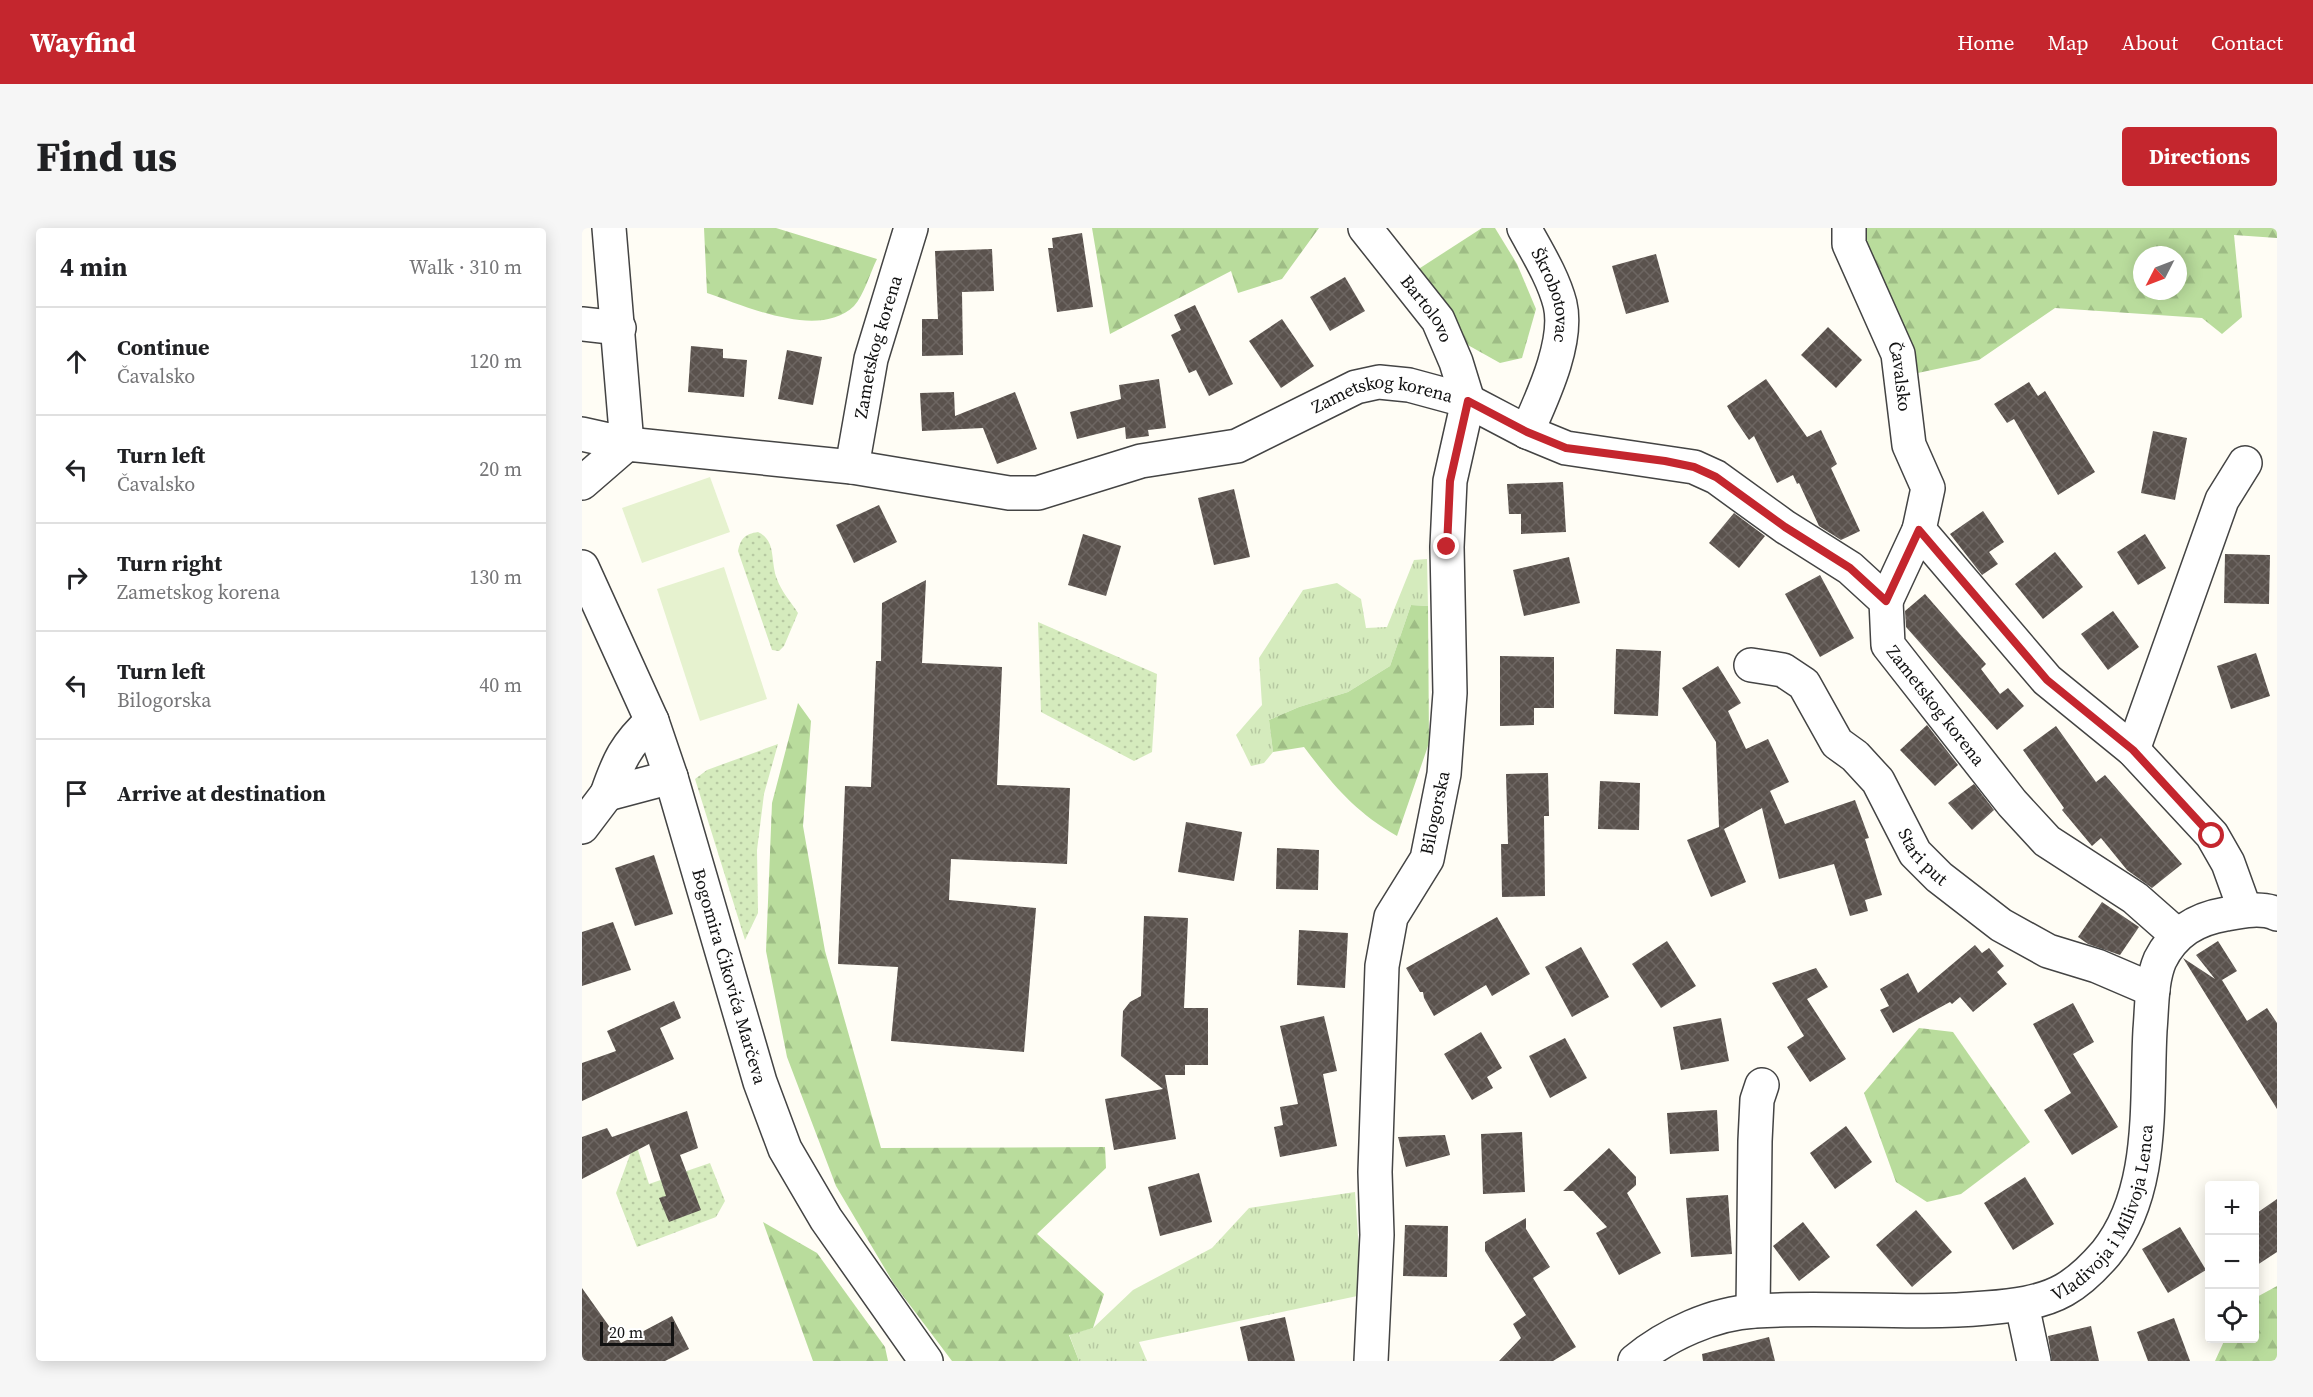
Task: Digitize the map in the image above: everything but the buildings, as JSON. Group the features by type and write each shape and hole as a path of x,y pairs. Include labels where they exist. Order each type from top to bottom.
{"street":[{"path":"582,483 627,444 609,228"},
{"name":"Zametskog korena","path":"852,467 871,359 911,228"},
{"name":"Bartolovo","path":"1365,228 1438,320 1456,362 1468,401"},
{"name":"Škrobotovac","path":"1524,228 1549,275 1560,305 1560,341 1543,394 1527,432"},
{"name":"Čavalsko","path":"1849,228 1849,244 1898,354 1909,445 1928,488 1919,530 1886,601"},
{"path":"582,324 619,328"},
{"name":"Zametskog korena","path":"582,434 627,444 852,467 1009,493 1038,493 1141,461 1237,446 1356,387 1379,382 1409,385 1468,401 1527,432 1566,448 1694,467 1716,477 1785,527 1850,568 1886,601 1888,645 2012,803 2047,841 2135,898 2177,935"},
{"name":"Bilogorska","path":"1371,1361 1377,1235 1375,1172 1382,966 1391,917 1427,859 1444,774 1450,693 1447,547 1450,481 1468,401"},
{"path":"2133,750 2222,500 2245,463"},
{"path":"1919,530 2047,680 2133,750 2212,836 2228,863 2245,910"},
{"name":"Bogomira Ćikovića Marčeva","path":"582,567 652,721 671,777 760,1082 785,1149 826,1219 926,1361"},
{"name":"Stari put","path":"1751,665 1783,670 1804,684 1837,743 1855,756 1878,781 1916,853 1939,877 2001,925 2049,951 2097,966 2153,990"},
{"path":"582,827 607,794 618,762 632,738 652,721"},
{"path":"607,794 671,777"},
{"name":"Vladivoja i Milivoja Lenca","path":"1635,1361 1672,1335 1698,1324 1753,1311 1936,1312 2022,1305 2064,1291 2094,1268 2118,1238 2134,1202 2143,1166 2153,990 2160,961 2177,935 2196,921 2245,910 2277,914"},
{"path":"1753,1311 1755,1141 1757,1100 1762,1085"},
{"path":"2022,1305 2034,1361"}],"green space":[{"path":"704,228 776,228 877,259 858,301 839,316 822,320 782,317 707,293"},
{"path":"1092,228 1319,228 1282,279 1238,293 1231,271 1110,334"},
{"path":"1482,228 1495,228 1517,264 1536,309 1522,358 1500,363 1466,344 1417,270"},
{"path":"1857,228 2277,228 2277,238 2234,235 2242,317 2222,334 2202,318 2055,308 1979,360 1913,374"},
{"path":"710,477 730,532 642,563 622,508"},
{"path":"758,532 771,546 779,583 798,613 784,646 779,651 772,650 738,551 744,537"},
{"path":"1427,559 1428,606 1411,605 1390,666 1348,692 1299,707 1269,720 1273,752 1264,763 1251,766 1236,735 1262,705 1259,658 1303,590 1337,583 1361,599 1366,628 1387,627 1414,560"},
{"path":"724,567 767,699 700,721 657,589"},
{"path":"1411,605 1428,606 1429,743 1397,836 1356,807 1324,773 1304,747 1273,752 1269,720 1299,707 1348,692 1390,666"},
{"path":"1038,622 1157,674 1152,752 1134,761 1041,712"},
{"path":"798,703 811,721 803,826 825,951 881,1148 1105,1147 1106,1168 1037,1234 1104,1294 1093,1328 1069,1335 1079,1361 952,1361 894,1284 836,1186 787,1057 766,951 772,803"},
{"path":"778,744 764,794 757,850 758,913 745,940 695,779 707,770"},
{"path":"1919,1028 1953,1032 2030,1142 1961,1194 1927,1202 1896,1182 1864,1093"},
{"path":"635,1141 649,1184 710,1163 725,1201 716,1217 637,1247 616,1193"},
{"path":"1355,1192 1362,1295 1139,1342 1147,1361 1079,1361 1069,1334 1093,1328 1133,1290 1212,1248 1249,1208"},
{"path":"763,1222 817,1253 885,1347 888,1361 813,1361"},
{"path":"2277,1286 2277,1361 2215,1361 2223,1343 2259,1343 2259,1296"}],"route":[{"path":"1447,547 1450,481 1468,401 1527,432 1566,448 1665,461 1694,467 1716,477 1785,527 1850,568 1886,601 1919,530 2047,680 2133,750 2166,783 2212,836"}]}
